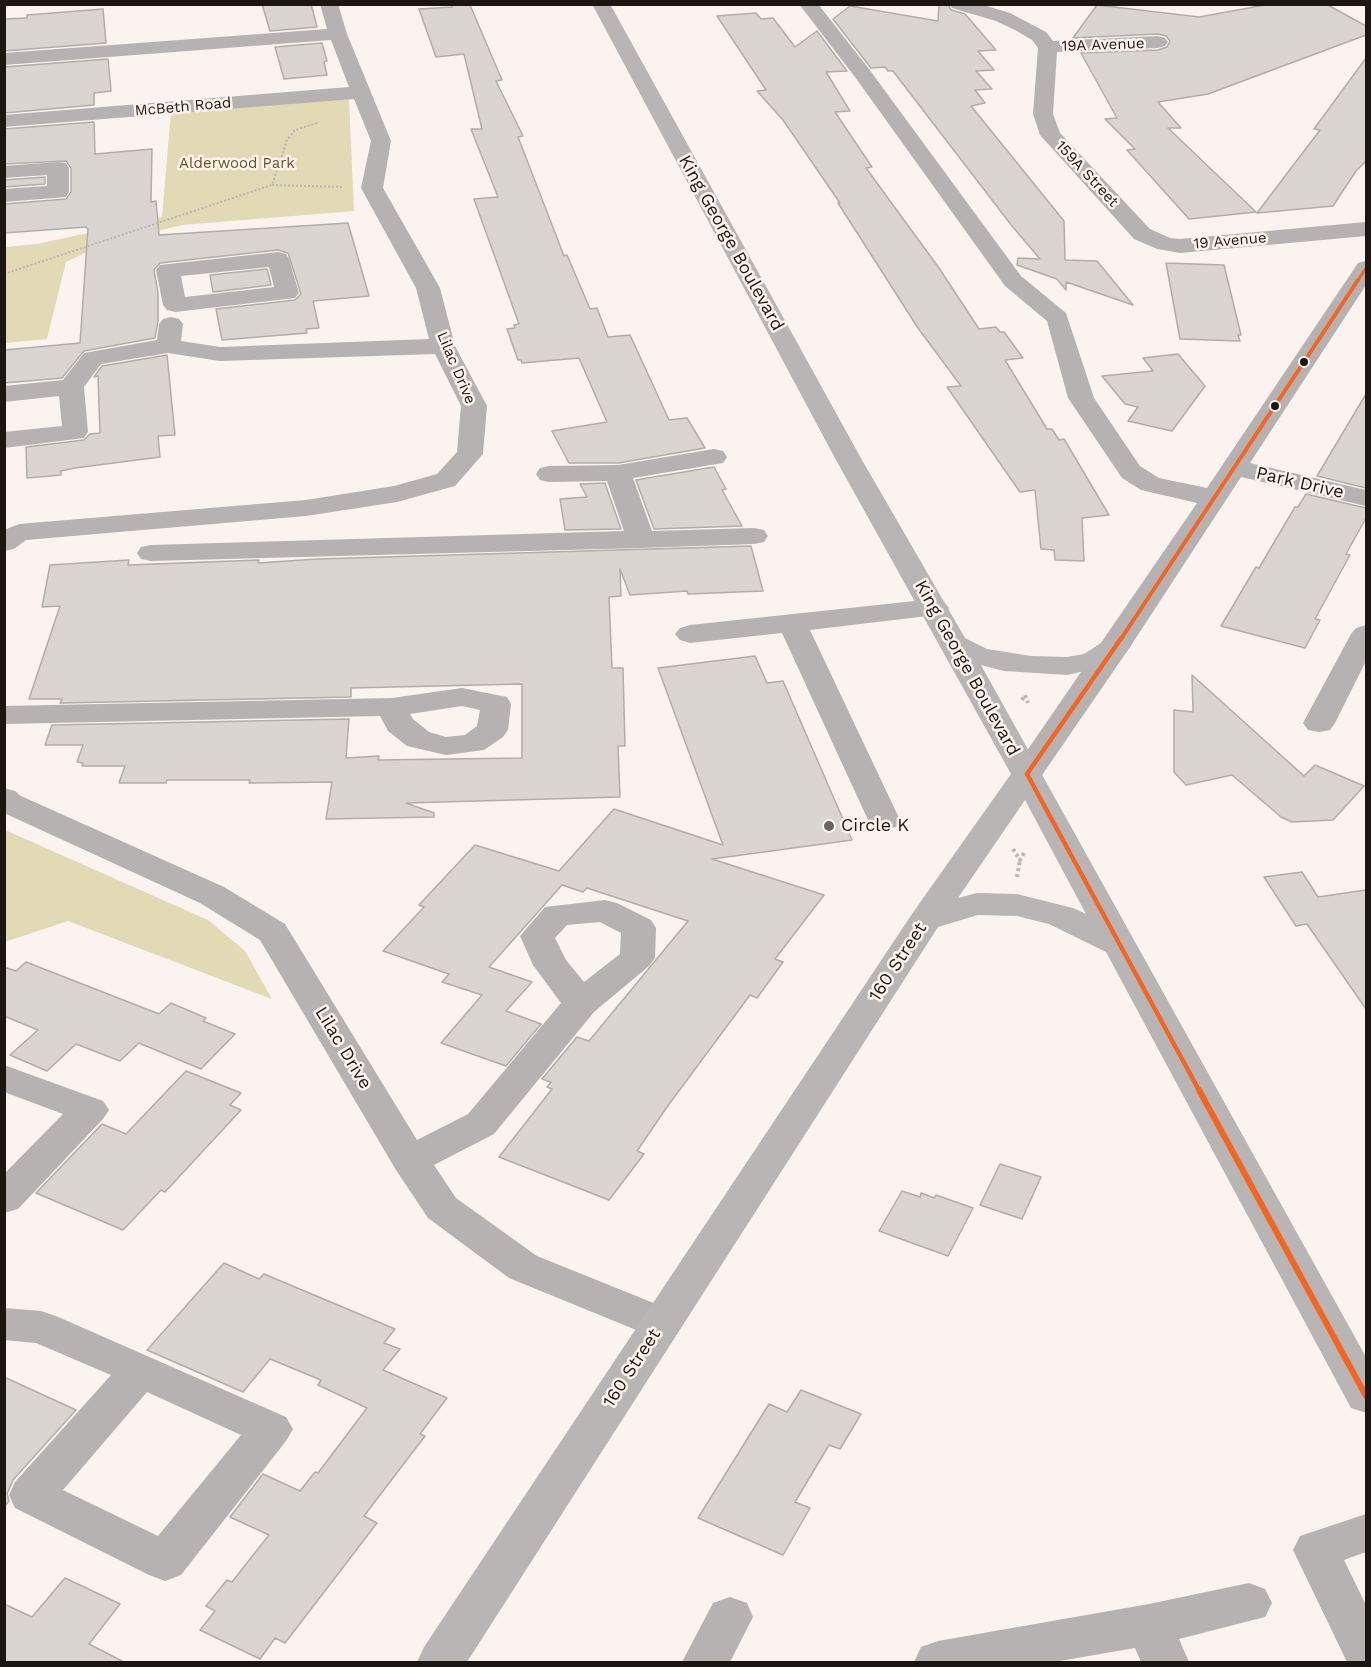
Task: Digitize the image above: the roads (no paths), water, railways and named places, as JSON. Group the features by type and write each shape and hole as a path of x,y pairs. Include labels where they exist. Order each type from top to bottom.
{"main road":[{"name":"King George Boulevard","path":"601,4 849,460 955,644 1366,1396"},
{"path":"955,644 976,655 1004,662 1067,666 1093,661 1115,647"},
{"name":"160 Street","path":"441,1662 926,919 1026,774"},
{"path":"926,919 977,904 1017,904 1061,916 1120,945"}],"street":[{"name":"Lilac Drive","path":"4,543 19,532 285,510 397,494 446,480 470,454 474,406 443,346 428,288 372,188 381,141 328,4"},
{"path":"808,4 862,73 1013,281 1058,318 1080,398 1131,472 1150,484 1214,498"},
{"path":"958,4 1012,21 1039,36 1048,47"},
{"path":"4,59 338,34"},
{"name":"19A Avenue","path":"1048,47 1158,42"},
{"name":"159A Street","path":"1048,47 1043,114 1050,135 1142,234 1165,244"},
{"name":"McBeth Road","path":"4,121 361,92"},
{"path":"4,172 58,168 58,192 4,196"},
{"name":"19 Avenue","path":"1165,244 1180,246 1366,229"},
{"name":"19 Avenue","path":"1295,236 1337,247 1354,260 1364,272"},
{"path":"168,346 175,305 168,270 278,259 287,293 175,305"},
{"name":"160 Street","path":"1026,774 1115,647 1364,272"},
{"path":"4,440 75,432 71,387 93,358 168,346 220,354 443,346"},
{"path":"4,394 71,387"},
{"path":"549,474 618,472 714,457"},
{"name":"Park Drive","path":"1233,467 1366,498"},
{"path":"618,472 640,540"},
{"path":"269,550 285,510"},
{"path":"151,553 754,536"},
{"path":"690,633 934,608"},
{"path":"792,623 884,820"},
{"path":"1319,723 1366,634"},
{"path":"4,715 392,706"},
{"name":"Lilac Drive","path":"4,798 10,803 212,896 273,932 442,1208 523,1267 661,1323"},
{"path":"411,1160 481,1124 581,1003"},
{"path":"4,1078 90,1110 4,1198"},
{"path":"4,1324 41,1327 141,1370 271,1429 165,1561 31,1495 141,1370"},
{"path":"1366,1533 1316,1550 1366,1653"},
{"path":"938,1662 1157,1644 1249,1603"},
{"path":"706,1662 730,1617"}],"place":[{"name":"Circle K","path":"829,826"}],"park label":[{"name":"Alderwood Park","path":"237,164"}]}
